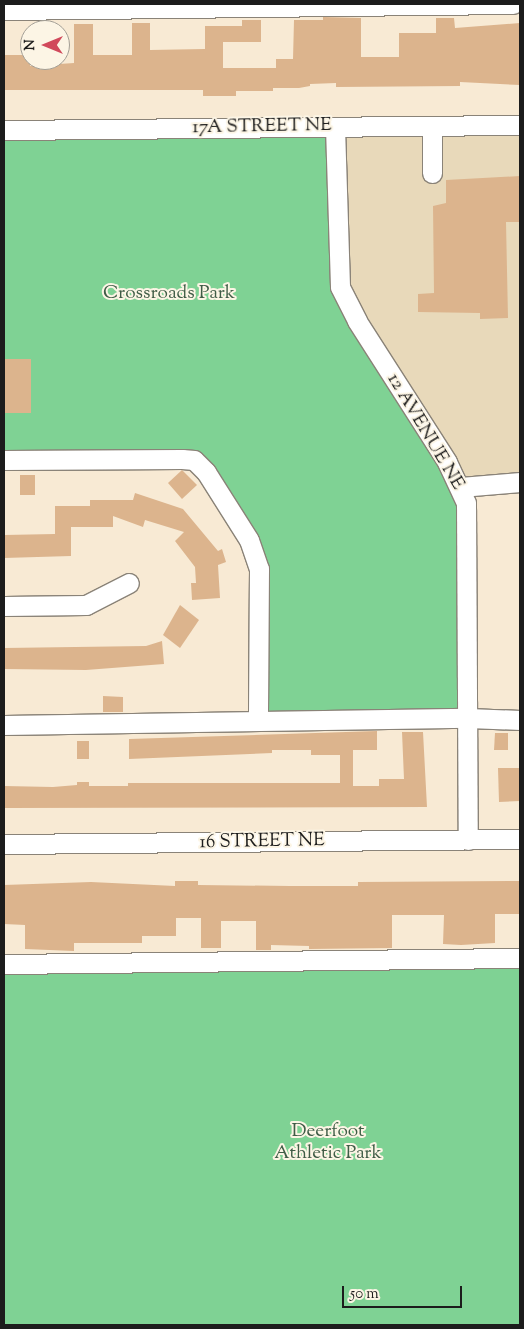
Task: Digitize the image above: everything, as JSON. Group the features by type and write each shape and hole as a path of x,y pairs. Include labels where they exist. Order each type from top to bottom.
{"street":[{"path":"4,10 35,7 513,4"},
{"name":"17A STREET NE","path":"4,130 520,125"},
{"path":"432,126 432,173"},
{"name":"12 AVENUE NE","path":"336,127 340,288 461,487 468,527 468,840"},
{"path":"4,460 194,460 235,515 249,540 259,569 258,720"},
{"path":"461,487 520,482"},
{"path":"4,606 86,605 128,583"},
{"path":"4,725 258,720 468,718 520,720"},
{"name":"16 STREET NE","path":"4,844 520,839"},
{"path":"4,964 520,958"}],"shaded area":[{"path":"520,125 520,482 461,487 348,304 335,127"}],"green space":[{"name":"Crossroads Park","path":"335,127 337,269 461,487 468,718 258,720 259,569 194,461 4,460 4,130"},
{"name":"Deerfoot Athletic Park","path":"520,958 520,1325 4,1325 4,964"}],"building":[{"path":"323,17 361,18 361,57 399,57 399,33 436,33 436,18 454,18 455,28 520,23 520,85 460,82 460,86 336,87 336,83 310,84 310,86 299,88 273,88 273,91 236,91 236,96 203,96 203,90 4,90 4,55 20,55 20,70 70,70 70,63 74,63 74,24 93,24 93,55 132,55 132,23 150,23 150,50 205,49 205,26 242,26 242,20 261,20 261,42 223,42 223,68 276,68 276,59 293,59 294,20 323,20"},
{"path":"520,176 520,222 506,222 508,318 480,319 480,313 418,312 418,294 434,293 433,206 446,203 446,180"},
{"path":"4,359 31,359 31,413 4,413"},
{"path":"182,470 197,485 182,499 168,483"},
{"path":"20,475 35,475 35,495 20,495"},
{"path":"135,493 183,509 218,551 222,549 226,562 218,565 220,598 192,600 191,583 196,583 195,567 175,541 184,532 145,520 143,527 113,516 113,527 71,527 71,556 4,558 4,535 55,534 55,506 90,506 90,500 133,500"},
{"path":"180,605 199,620 180,648 163,635"},
{"path":"162,641 164,664 86,670 4,669 4,648 146,646"},
{"path":"103,696 123,697 123,712 103,712"},
{"path":"377,731 377,750 353,750 353,786 379,786 379,779 404,779 402,732 423,732 427,807 4,808 4,786 53,787 77,785 77,782 89,782 89,786 128,786 128,783 340,783 340,755 311,755 311,750 272,750 272,753 129,759 129,739"},
{"path":"495,733 508,733 508,750 494,750"},
{"path":"77,741 89,741 89,759 77,759"},
{"path":"498,768 520,768 520,801 499,802"},
{"path":"175,881 198,881 198,885 358,886 358,882 520,881 520,914 495,914 495,943 461,945 443,944 444,915 392,915 392,948 309,949 309,946 271,945 271,950 256,950 256,921 221,921 221,948 201,948 201,918 176,918 176,936 142,936 142,943 74,943 74,951 25,949 25,925 4,924 4,885 91,882 175,886"}]}
